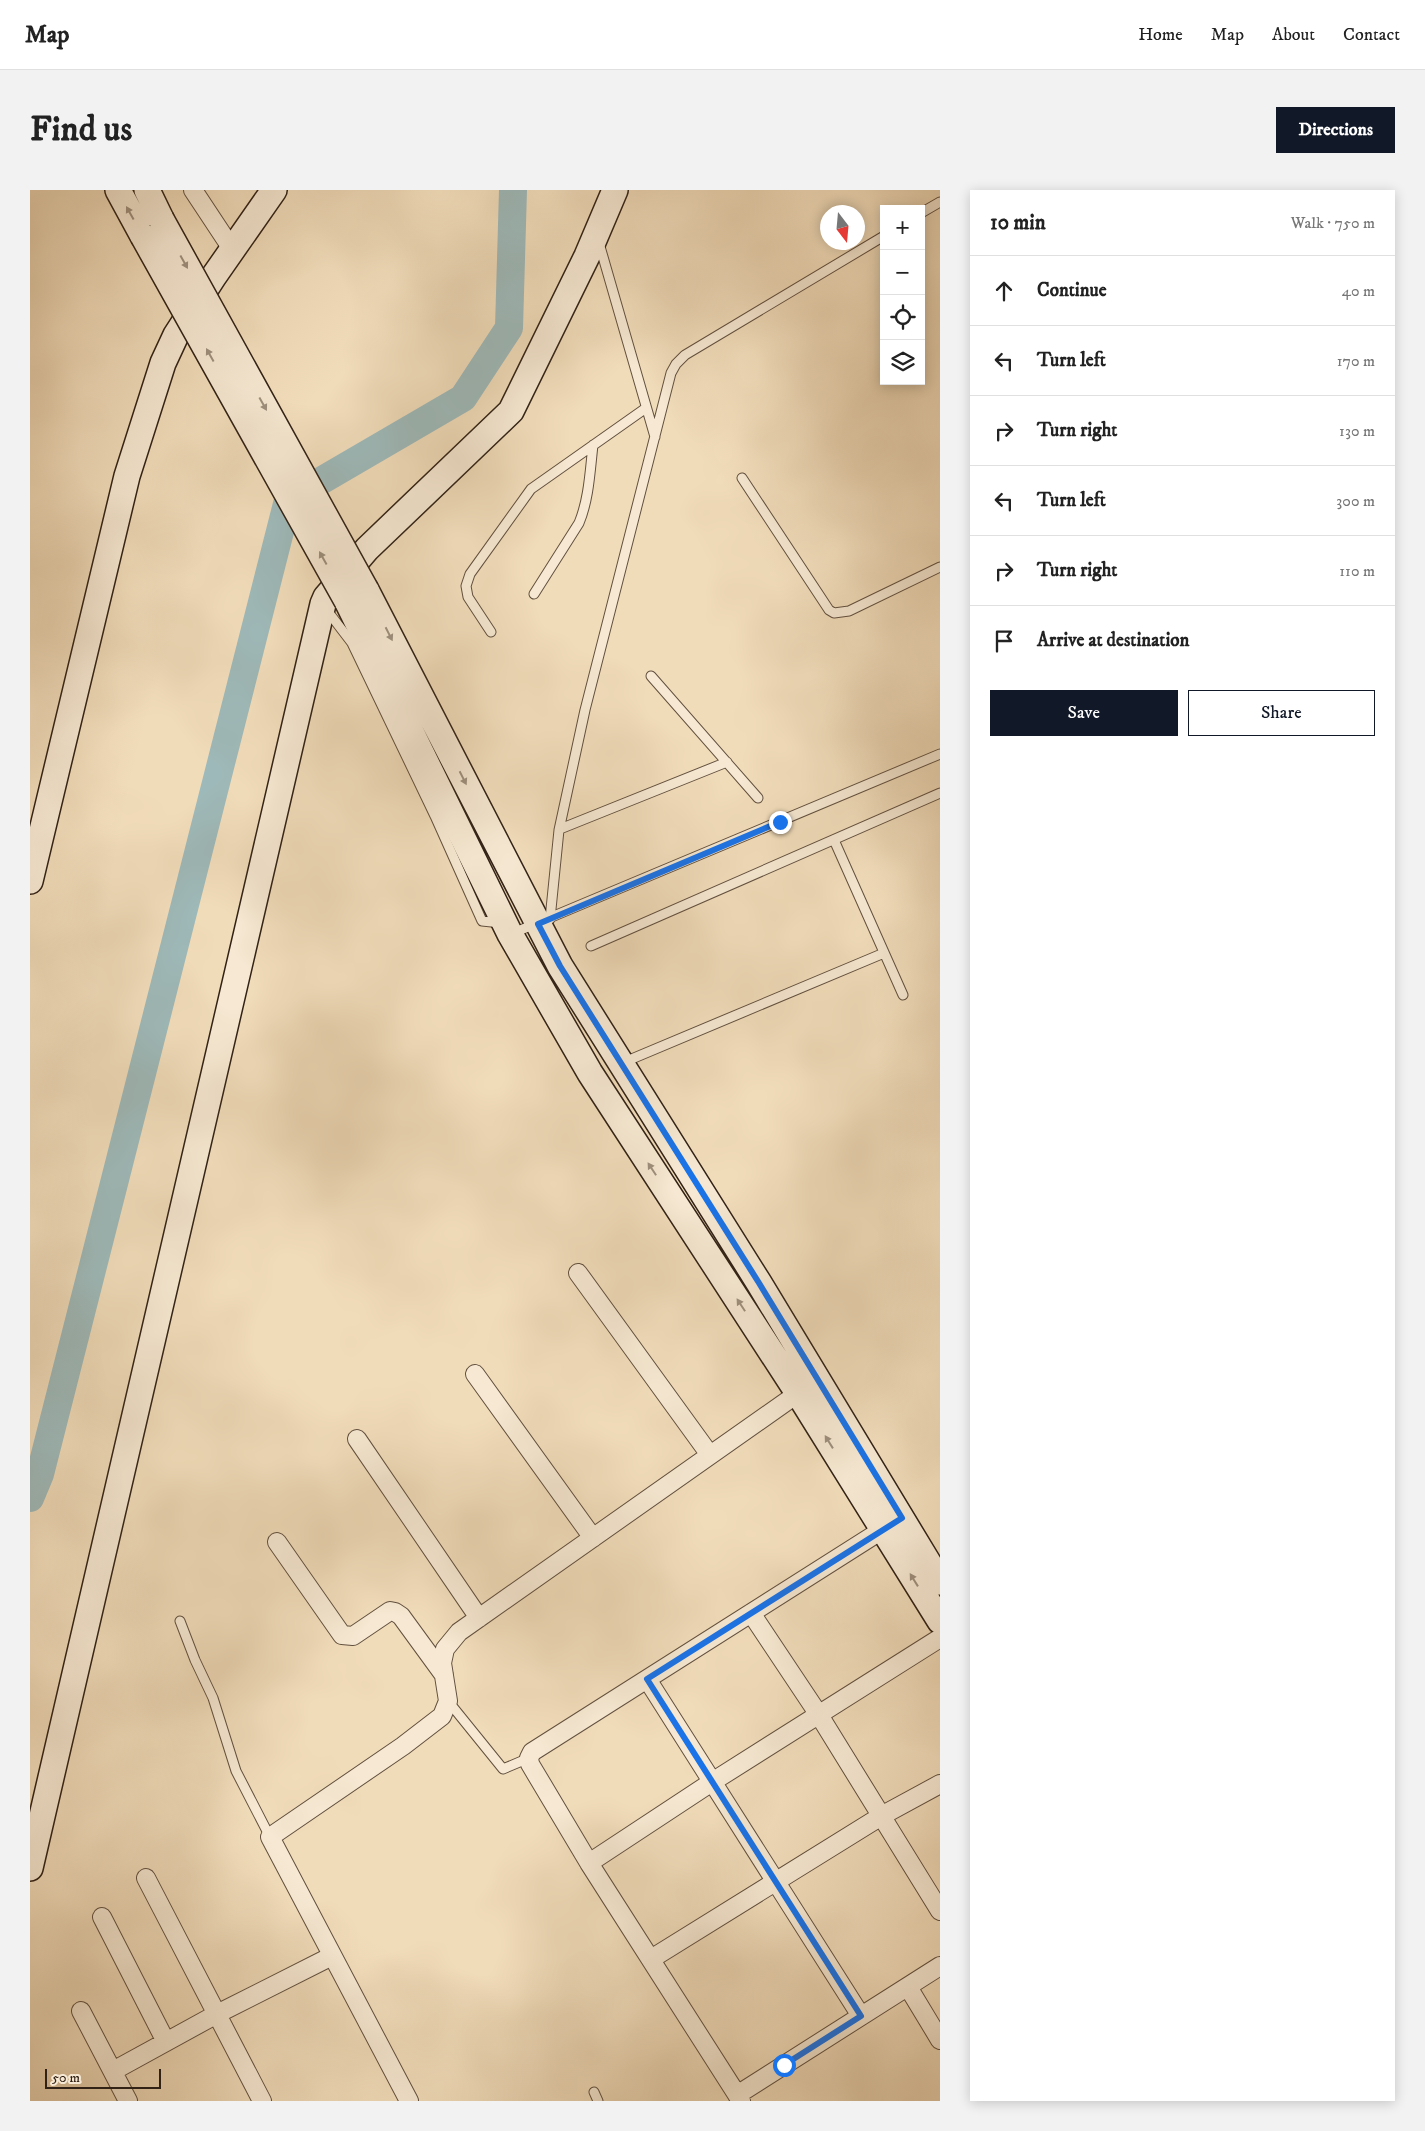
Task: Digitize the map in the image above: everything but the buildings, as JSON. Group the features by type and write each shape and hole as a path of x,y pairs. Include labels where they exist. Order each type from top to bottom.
{"street":[{"path":"118,190 152,228 357,596 544,922 560,966 621,1063 808,1386 893,1524 940,1621"},
{"path":"147,190 152,228"},
{"path":"193,190 232,249"},
{"path":"30,881 127,476 163,363 176,335 232,249 274,190"},
{"path":"30,1868 323,604 326,597 367,549 511,411 596,235 615,190"},
{"path":"357,596 507,929 590,1073 808,1386"},
{"path":"578,1274 710,1455"},
{"path":"475,1374 593,1538"},
{"path":"409,2101 270,1837 403,1746 442,1716 448,1701 442,1664 445,1649 459,1632 808,1386"},
{"path":"357,1439 479,1618"},
{"path":"893,1524 940,1582"},
{"path":"893,1524 532,1752 529,1758 530,1764 589,1863 739,2098 861,2016 940,1966"},
{"path":"277,1542 342,1635 353,1636 390,1611 395,1612 400,1616 444,1676"},
{"path":"751,1613 883,1815 940,1911"},
{"path":"589,1863 712,1782 940,1638"},
{"path":"647,1679 861,2016"},
{"path":"651,1959 883,1815 940,1784"},
{"path":"146,1878 262,2101"},
{"path":"102,1917 166,2042"},
{"path":"113,2071 217,2014 332,1956"},
{"path":"908,1986 940,2040"},
{"path":"82,2011 128,2101"}],"lane":[{"path":"925,211 940,202"},
{"path":"596,235 655,438"},
{"path":"544,922 560,829 585,710 672,373 676,364 685,355 880,238"},
{"path":"491,632 468,597 466,586 470,574 531,489 646,408"},
{"path":"534,594 583,513 587,499 594,445"},
{"path":"742,478 829,610 834,613 849,611 940,567"},
{"path":"323,604 352,643 435,816 482,921 507,929 544,922 940,754"},
{"path":"651,676 758,798"},
{"path":"560,829 728,762"},
{"path":"591,946 940,793"},
{"path":"834,840 904,995"},
{"path":"621,1063 884,953"},
{"path":"180,1621 195,1660 213,1698 236,1771 270,1837"},
{"path":"448,1701 503,1769 529,1758"},
{"path":"594,2092 598,2101"}],"waterway":[{"path":"30,1498 40,1474 288,500 463,398 509,328 513,190"}],"route":[{"path":"780,822 538,924 560,966 759,1283 902,1518 647,1679 861,2016 784,2065"}]}
